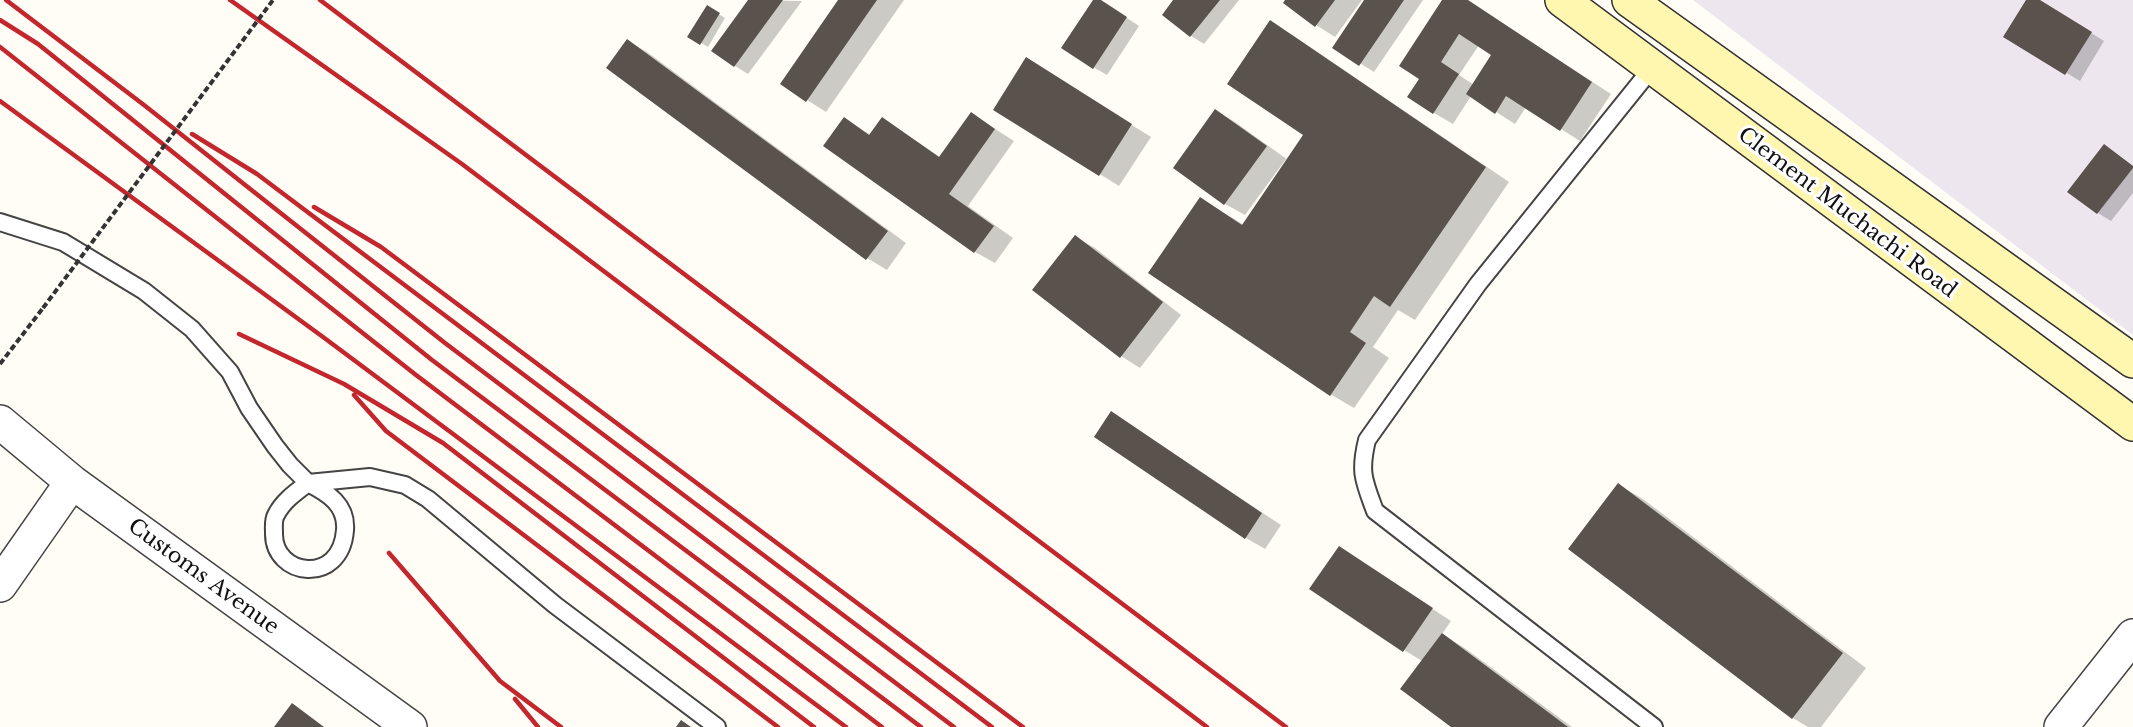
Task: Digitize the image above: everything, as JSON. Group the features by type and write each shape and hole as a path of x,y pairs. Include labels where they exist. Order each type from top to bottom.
{"main road":[{"name":"Clement Muchachi Road","path":"1562,0 2133,424"},
{"name":"Clement Muchachi Road","path":"1629,0 2133,361"}],"street":[{"name":"Customs Avenue","path":"0,422 72,482 410,727"},
{"path":"0,585 72,482"},
{"path":"2061,727 2133,636"}],"lane":[{"path":"1652,68 1478,284 1374,430 1367,440 1362,460 1362,477 1375,511 1654,727"},
{"path":"0,222 63,242 144,291 192,329 230,372 249,408 290,465 308,483 336,500 344,514 345,531 342,546 334,560 324,567 314,569 296,566 283,559 274,543 274,517 288,498 308,483 370,477 405,485 428,500 555,605 717,727"}],"path":[{"path":"0,364 273,0"}],"shaded area":[{"path":"1693,0 2133,0 2133,335"}],"building":[{"path":"748,0 783,0 734,67 711,51"},
{"path":"838,0 877,0 806,102 780,84"},
{"path":"1093,0 1101,0 1127,17 1093,69 1061,48"},
{"path":"1173,0 1220,0 1190,37 1162,15"},
{"path":"1285,0 1335,0 1315,27 1283,3"},
{"path":"1364,0 1404,0 1359,66 1332,48"},
{"path":"1442,0 1468,0 1592,82 1560,131 1506,96 1495,114 1466,94 1491,55 1459,34 1441,62 1459,74 1433,114 1407,97 1419,79 1399,66"},
{"path":"2026,0 2040,0 2092,32 2065,75 2003,37"},
{"path":"707,5 720,13 700,45 687,37"},
{"path":"1270,20 1486,167 1390,307 1374,296 1350,332 1366,343 1330,396 1148,273 1200,197 1242,225 1303,135 1227,84"},
{"path":"627,39 888,231 866,260 606,68"},
{"path":"1026,57 1132,124 1099,176 993,110"},
{"path":"1215,109 1267,146 1224,205 1173,168"},
{"path":"971,112 995,129 949,194 994,226 974,253 823,146 844,117 869,135 882,117 939,157"},
{"path":"2104,144 2133,168 2097,214 2067,192"},
{"path":"1075,235 1163,302 1120,358 1032,290"},
{"path":"1111,411 1262,513 1245,539 1094,437"},
{"path":"1618,483 1843,653 1792,719 1568,549"},
{"path":"1339,546 1433,608 1403,652 1309,589"},
{"path":"1442,633 1568,727 1451,727 1400,689"},
{"path":"292,703 324,727 274,727"},
{"path":"681,720 691,727 676,727"}],"railway":[{"path":"6,0 144,105 445,343 954,727"},
{"path":"230,0 462,164 1207,727"},
{"path":"320,0 1286,727"},
{"path":"0,20 38,44 432,360 921,727"},
{"path":"0,47 416,375 882,727"},
{"path":"0,101 323,337 846,727"},
{"path":"192,134 257,174 992,727"},
{"path":"314,207 381,247 1023,727"},
{"path":"239,334 344,384 443,443 814,727"},
{"path":"354,395 386,431 778,727"},
{"path":"389,553 500,681 561,727"},
{"path":"515,699 538,727"}]}
